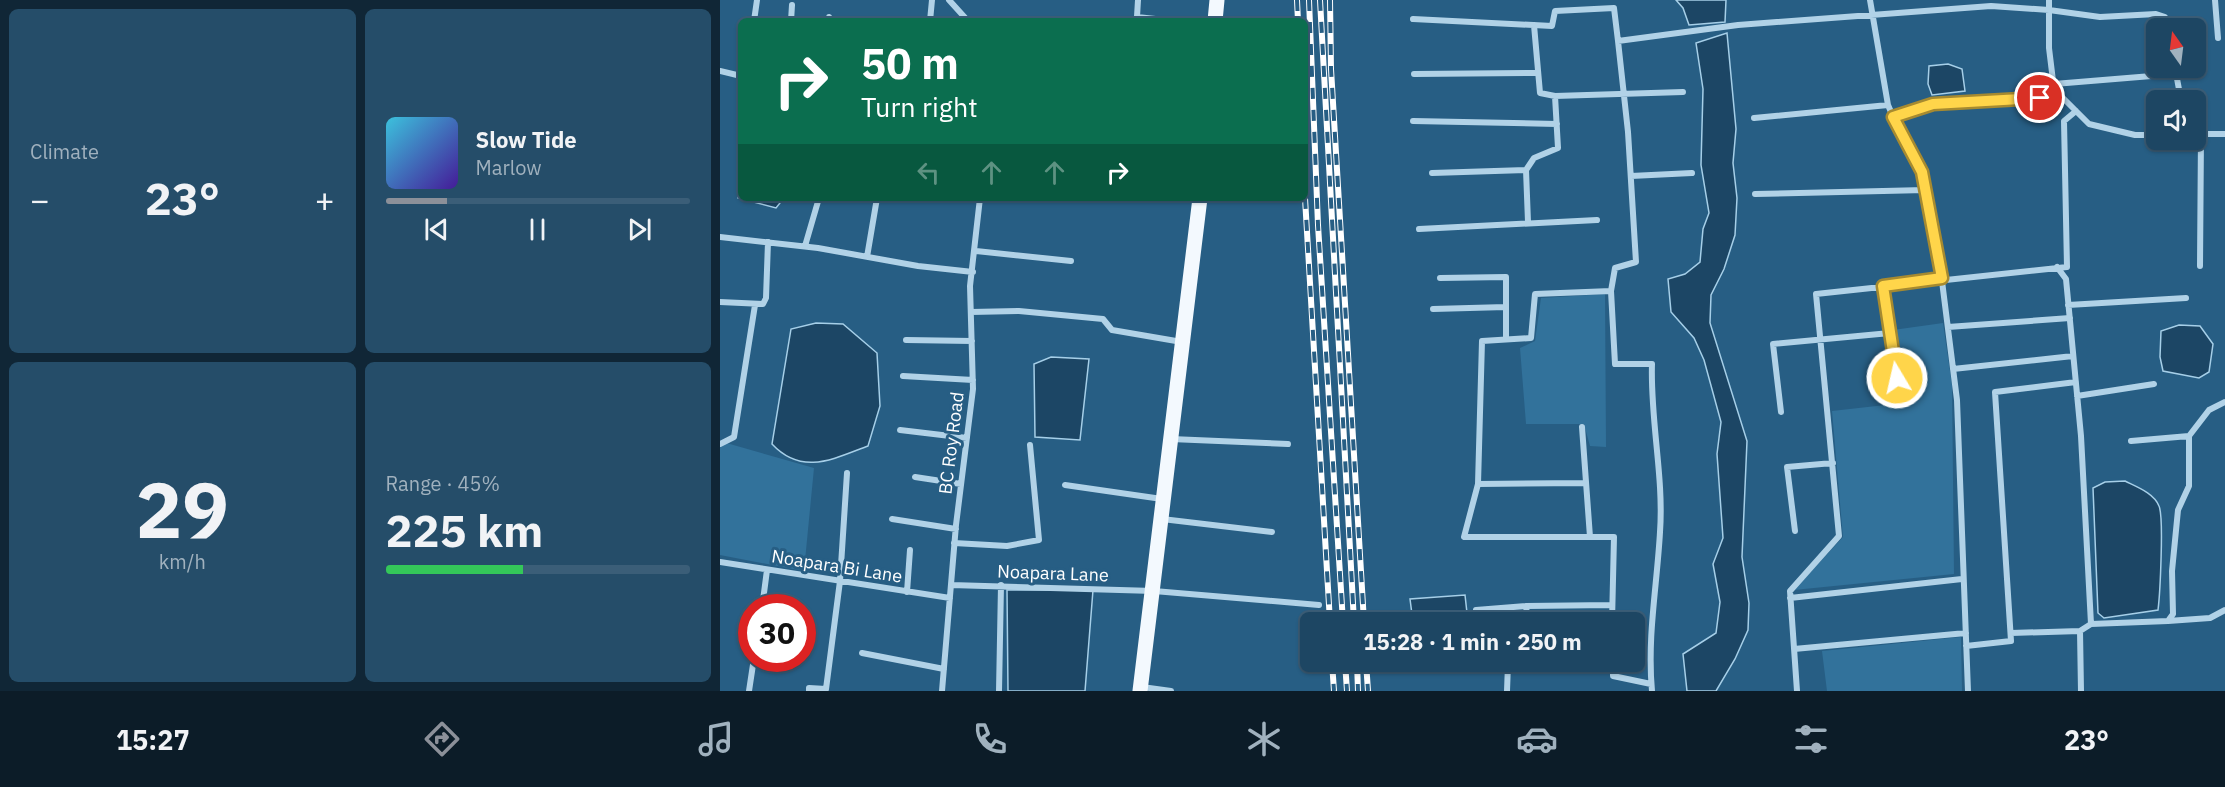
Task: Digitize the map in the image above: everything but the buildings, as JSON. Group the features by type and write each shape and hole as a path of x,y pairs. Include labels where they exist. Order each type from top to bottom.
{"main road":[{"path":"1215,18 1217,0"},
{"path":"1140,689 1154,591 1200,201"}],"street":[{"path":"754,18 757,0"},
{"path":"930,18 932,0"},
{"path":"950,0 965,18"},
{"path":"1138,0 1137,17 1146,18"},
{"path":"1870,0 1888,105 1922,172 1942,278 1958,400 1962,579 1968,691"},
{"path":"2049,0 2049,48 2054,89 2089,124 2135,135 2146,135"},
{"path":"2215,0 2218,38"},
{"path":"791,18 792,5"},
{"path":"1618,41 1738,25 1991,6 2049,10 2100,17 2156,14 2165,18"},
{"path":"1413,19 1552,26 1555,11 1614,8 1624,93 1636,262 1615,268 1611,291 1615,364 1652,364 1651,390 1660,531 1649,656 1652,687 1613,676 1613,672"},
{"path":"1534,25 1540,93 1556,96 1683,92"},
{"path":"720,71 738,75"},
{"path":"1413,74 1538,73"},
{"path":"2054,84 2146,74"},
{"path":"1528,222 1526,170 1533,158 1558,148 1556,96"},
{"path":"1893,117 1933,104 2062,97"},
{"path":"1754,118 1888,105"},
{"path":"1797,691 1790,591 1839,536 1816,294 1942,278 2067,267 2064,121 2076,111"},
{"path":"1413,121 1557,124"},
{"path":"2206,134 2225,134"},
{"path":"2199,150 2200,266"},
{"path":"1432,173 1526,170"},
{"path":"1630,176 1692,173"},
{"path":"1755,194 1925,190"},
{"path":"805,246 818,201"},
{"path":"867,257 876,201"},
{"name":"BC Roy Road","path":"942,691 954,543 973,380 971,312 980,201"},
{"path":"1419,229 1597,220"},
{"path":"720,237 805,246 918,266 973,272"},
{"path":"720,302 763,304 766,298 768,242"},
{"path":"976,251 1071,261"},
{"path":"2057,267 2066,279 2070,318 2091,624"},
{"path":"1440,278 1506,277 1506,339"},
{"path":"1883,286 1900,401"},
{"path":"1611,291 1535,294 1531,338 1482,340 1478,484 1464,537 1614,537 1611,612"},
{"path":"2068,305 2186,298"},
{"path":"720,444 734,437 755,304"},
{"path":"1433,309 1506,307"},
{"path":"971,312 1019,311 1103,319 1112,330 1183,342"},
{"path":"1948,327 2070,318"},
{"path":"1781,412 1773,344 1890,333"},
{"path":"906,340 972,341"},
{"path":"1953,369 2073,356"},
{"path":"903,376 973,380"},
{"path":"1966,646 2011,641 1995,392 2076,382"},
{"path":"2077,396 2154,384"},
{"path":"2168,621 2173,614 2172,572 2178,510 2189,486 2189,436 2209,410 2225,402"},
{"path":"1582,427 1584,483 1590,537"},
{"path":"900,430 967,438"},
{"path":"2131,441 2189,436"},
{"path":"1171,439 1288,444"},
{"path":"954,543 1007,546 1039,540 1030,445"},
{"path":"1795,531 1787,467 1833,463"},
{"path":"809,691 809,688 826,689 840,581 848,473"},
{"path":"915,477 961,484"},
{"path":"1478,484 1584,483"},
{"path":"1065,484 1164,500"},
{"path":"892,519 956,529"},
{"path":"1162,519 1272,532"},
{"path":"907,592 910,550"},
{"name":"Noapara Bi Lane","path":"720,562 950,598"},
{"path":"764,594 767,570"},
{"path":"1790,598 1962,579"},
{"name":"Noapara Lane","path":"951,585 1154,591 1319,605"},
{"path":"999,691 1001,585"},
{"path":"1476,610 1526,606 1611,605"},
{"path":"1526,606 1527,612"},
{"path":"2011,633 2080,630 2091,624 2210,618 2225,610"},
{"path":"2080,630 2081,691"},
{"path":"1794,649 1966,633"},
{"path":"862,653 944,669"},
{"path":"749,691 752,672"},
{"path":"1507,691 1508,672"},
{"path":"1140,689 1171,691"}],"shaded area":[{"path":"1676,0 1726,0 1725,22 1689,25 1683,8"},
{"path":"1727,33 1736,129 1733,163 1737,198 1735,235 1724,269 1711,295 1710,323 1747,441 1742,557 1749,603 1748,630 1735,659 1716,691 1687,691 1683,654 1716,633 1720,602 1713,564 1723,538 1717,454 1721,422 1704,360 1694,338 1671,312 1668,279 1685,274 1700,262 1703,229 1709,213 1701,165 1703,89 1696,43"},
{"path":"1948,64 1962,69 1965,91 1932,95 1928,84 1929,66"},
{"path":"749,201 782,201 776,208"},
{"path":"1605,294 1606,447 1590,446 1584,424 1526,424 1520,348 1535,341 1541,298"},
{"path":"816,323 843,324 877,353 880,406 868,446 830,460 806,462 783,454 772,444 791,329"},
{"path":"1943,323 1952,385 1954,574 1794,590 1843,537 1832,411 1903,403 1893,330"},
{"path":"2179,325 2200,326 2213,344 2209,372 2199,378 2163,371 2160,357 2161,331"},
{"path":"1051,357 1089,359 1080,440 1035,437 1034,364"},
{"path":"723,442 814,468 804,571 720,555 720,445"},
{"path":"2125,481 2149,494 2159,506 2161,573 2158,610 2104,618 2098,613 2093,488 2105,482"},
{"path":"1007,590 1093,590 1085,691 1008,691"},
{"path":"1465,595 1467,612 1412,612 1410,599"},
{"path":"1961,637 1962,691 1827,691 1822,651"}],"railway":[{"path":"1297,0 1298,18"},
{"path":"1309,0 1318,225 1342,612"},
{"path":"1320,0 1353,612"},
{"path":"1330,0 1331,69 1363,612"},
{"path":"1305,201 1329,612"},
{"path":"1333,672 1334,691"},
{"path":"1346,672 1347,691"},
{"path":"1357,672 1358,691"},
{"path":"1367,672 1368,691"}],"route":[{"path":"1897,378 1883,286 1942,278 1922,172 1893,117 1933,104 2040,98"}]}
